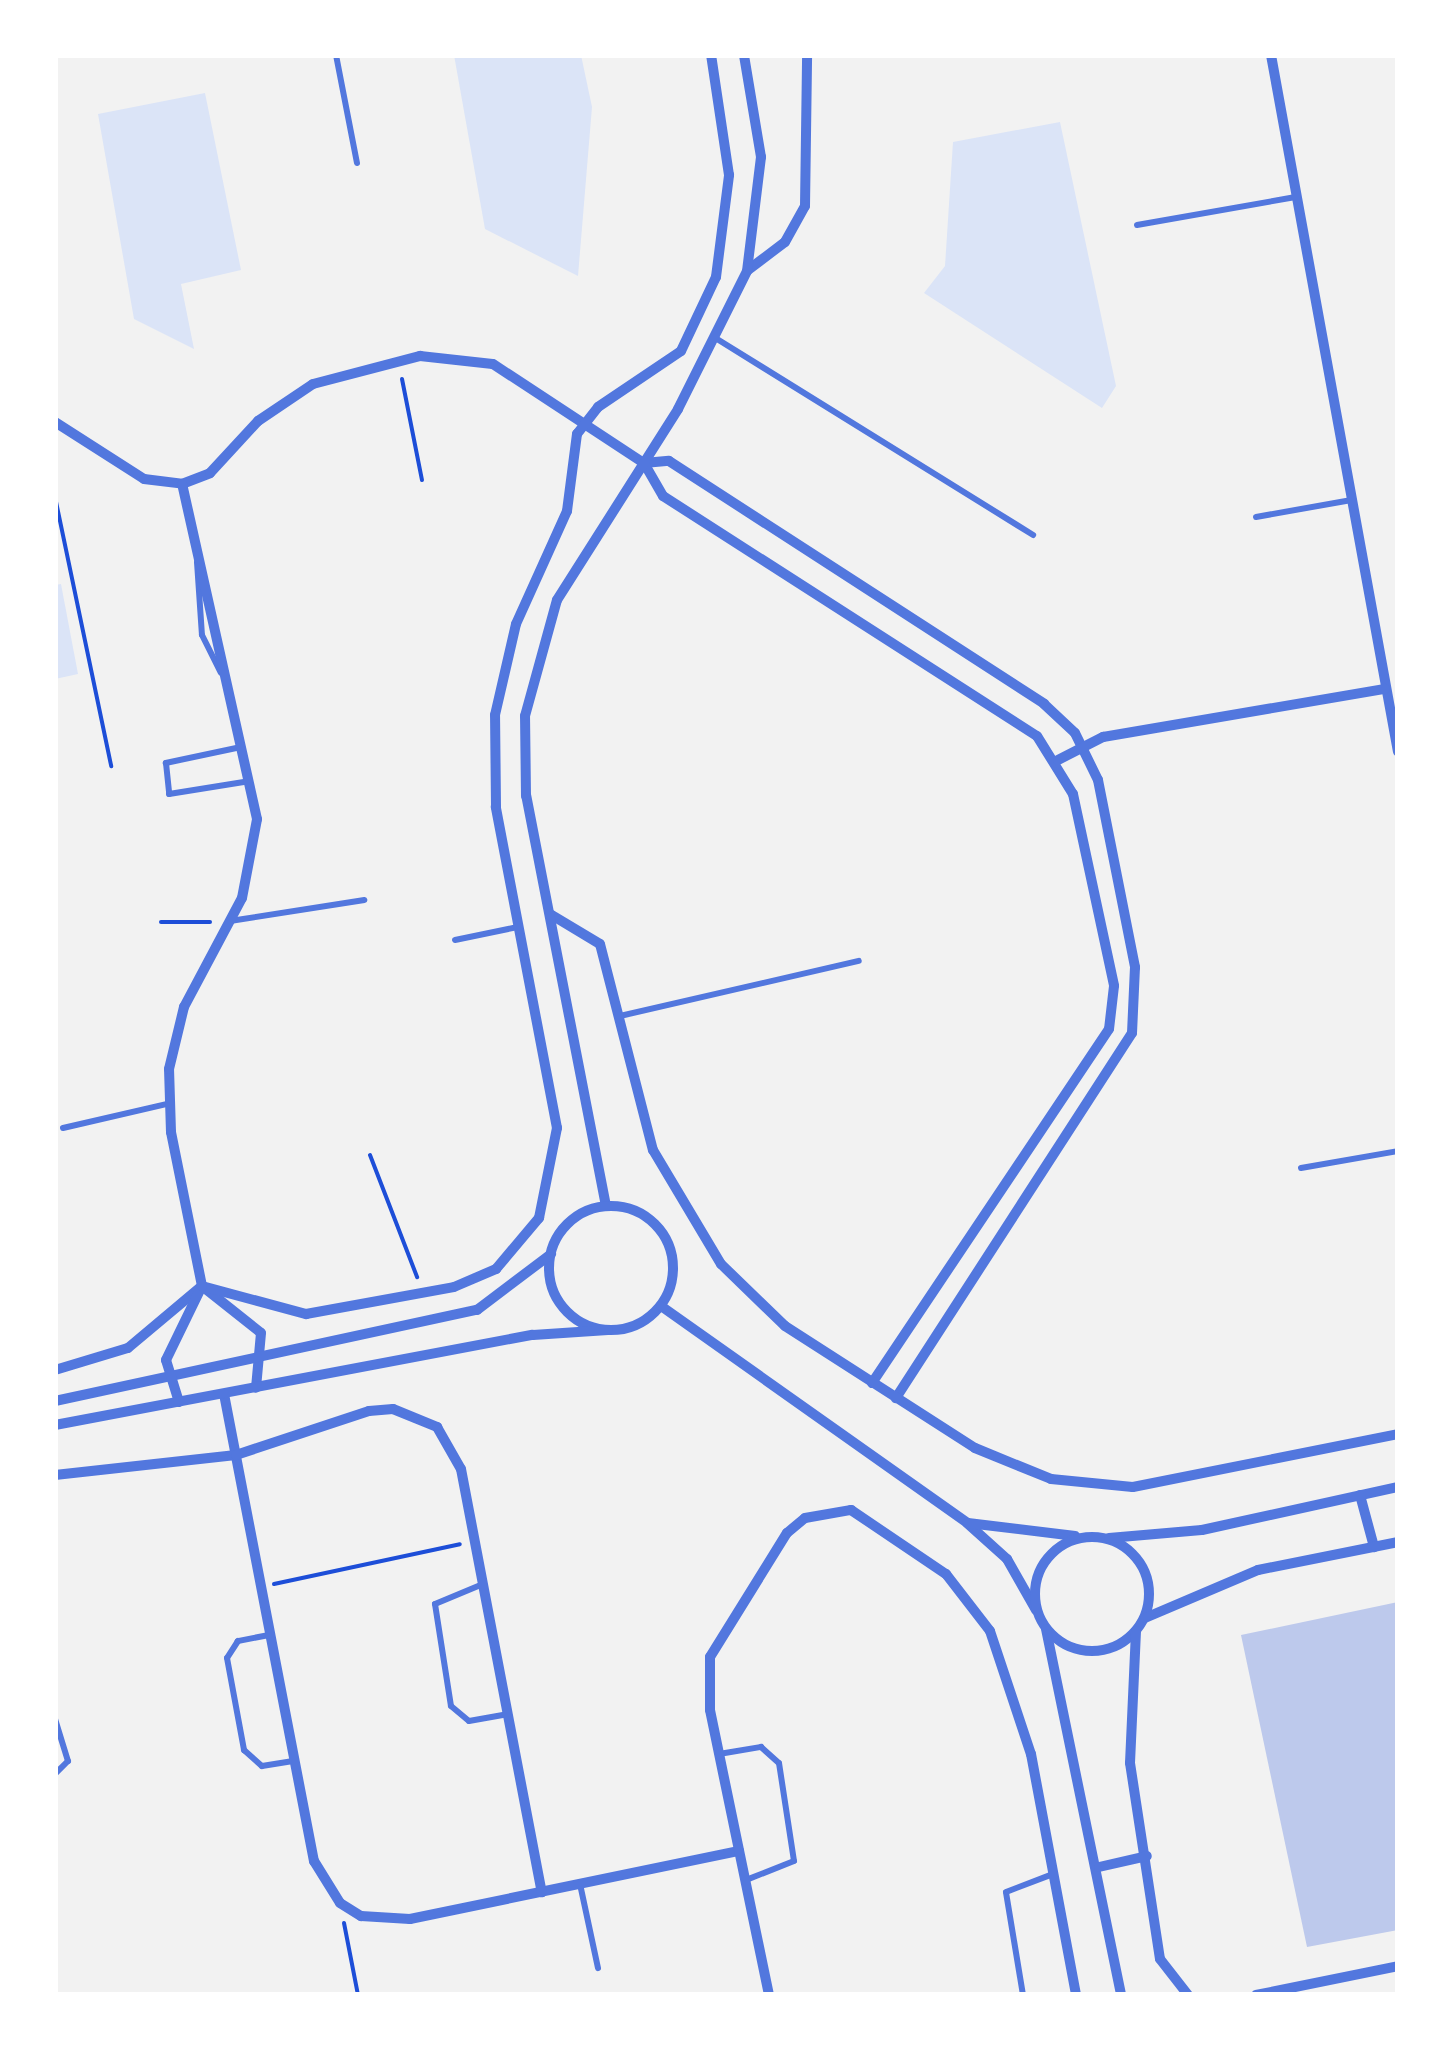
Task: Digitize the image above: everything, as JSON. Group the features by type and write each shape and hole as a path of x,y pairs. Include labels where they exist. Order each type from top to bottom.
{"street":[{"path":"202,1286 306,1314 476,1280 513,1254 551,1185 555,1105 492,777 495,714 516,624 567,511 583,424 681,351 716,277 730,176 711,55"},
{"path":"606,1206 525,776 531,676 556,600 718,338 747,271 760,157 744,55"},
{"path":"747,271 784,242 805,206 807,55"},
{"path":"1271,55 1398,752"},
{"path":"55,422 144,479 182,484 222,464 284,400 398,359 446,354 493,364 644,463 663,496 1008,714 1058,760 1112,972 1110,1029 872,1383"},
{"path":"644,463 669,462 1044,704 1082,744 1135,967 1132,1032 896,1398"},
{"path":"179,1402 166,1377 175,1333 202,1286 168,1104 184,1007 230,921 255,846 251,781 182,484"},
{"path":"1058,760 1082,744 1385,689"},
{"path":"550,914 600,944 653,1150 694,1229 785,1326 896,1398 999,1460 1106,1487 1160,1485 1398,1434"},
{"path":"55,1401 478,1310 551,1254 570,1221 606,1206 641,1214 666,1238 674,1273 660,1306 608,1330 256,1388 55,1426"},
{"path":"551,1254 562,1305 608,1330"},
{"path":"202,1286 257,1327 266,1356 256,1388"},
{"path":"55,1370 128,1348 202,1286"},
{"path":"660,1306 967,1523 1007,1559 1046,1629 1098,1866 1121,1995"},
{"path":"224,1394 314,1861 340,1904 385,1922 739,1851"},
{"path":"55,1475 236,1455 369,1411 416,1414 452,1446 475,1541 542,1892"},
{"path":"967,1523 1106,1538 1202,1530 1398,1486"},
{"path":"1360,1495 1374,1547"},
{"path":"769,1995 706,1684 720,1632 787,1533 816,1514 851,1510 946,1574 990,1631 1015,1689 1076,1995"},
{"path":"1036,1610 1034,1590 1050,1554 1086,1537"},
{"path":"1106,1538 1144,1569 1145,1618"},
{"path":"1046,1629 1070,1646 1101,1651 1136,1631 1145,1618 1258,1570 1398,1542"},
{"path":"1136,1631 1128,1733 1160,1959 1188,1995"},
{"path":"1098,1866 1146,1856"},
{"path":"1256,1995 1398,1966"}],"lane":[{"path":"336,55 357,163"},
{"path":"1138,225 1296,197"},
{"path":"718,338 1034,535"},
{"path":"1256,518 1351,500"},
{"path":"242,747 166,764 168,794 251,781"},
{"path":"230,921 364,900"},
{"path":"455,940 519,927"},
{"path":"620,1016 859,961"},
{"path":"63,1128 168,1104"},
{"path":"1301,1168 1398,1152"},
{"path":"483,1584 435,1604 447,1688 462,1719 508,1714"},
{"path":"270,1634 229,1652 234,1700 250,1761 295,1762"},
{"path":"55,1718 68,1761 55,1774"},
{"path":"719,1754 762,1747 779,1763 794,1860 745,1880"},
{"path":"1023,1995 1006,1892 1053,1874"},
{"path":"580,1884 598,1968"}],"path":[{"path":"398,359 422,480"},
{"path":"55,497 111,766"},
{"path":"161,922 230,921"},
{"path":"370,1155 423,1293"},
{"path":"261,1587 475,1541"},
{"path":"340,1904 358,1995"}],"shaded area":[{"path":"454,55 581,55 592,107 578,276 485,229"},
{"path":"205,93 241,270 181,284 194,349 134,319 98,114"},
{"path":"1060,122 1116,386 1102,408 924,293 945,266 953,142"},
{"path":"61,584 78,674 55,679 55,585"}],"building":[{"path":"1398,1602 1398,1930 1307,1947 1241,1635"}]}
